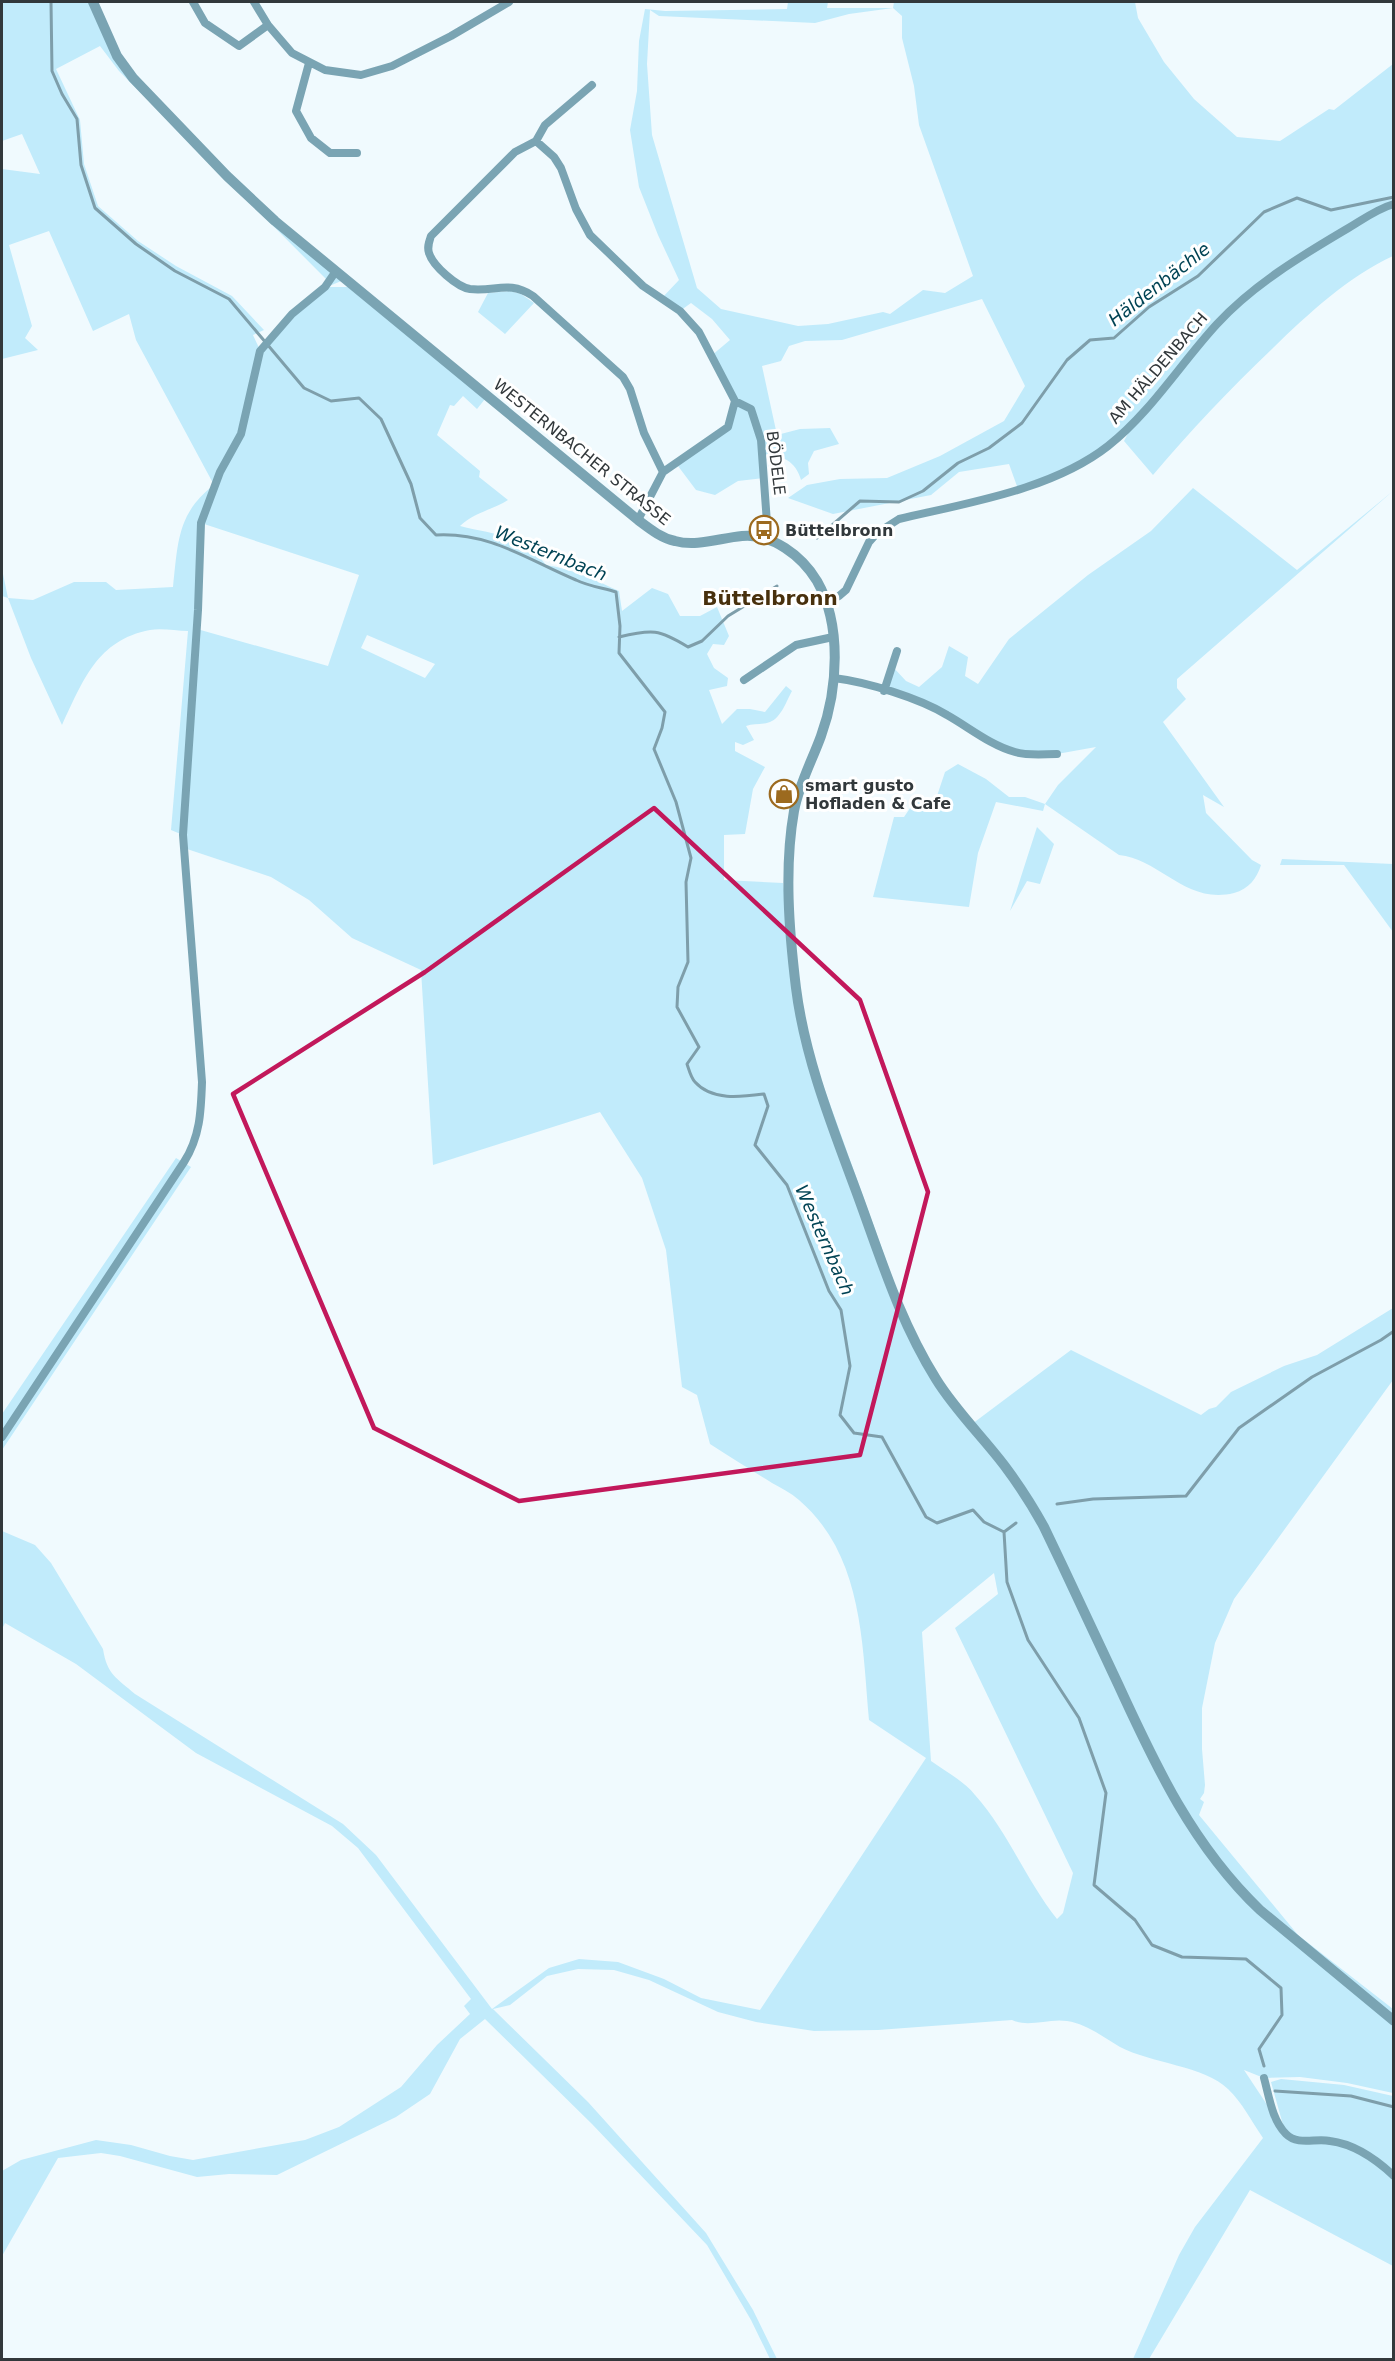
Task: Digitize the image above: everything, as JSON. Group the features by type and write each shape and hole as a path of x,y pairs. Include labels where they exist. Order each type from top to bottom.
{"street":[{"name":"WESTERNBACHER STRASSE","path":"93,2 117,56 133,78 227,176 275,220 638,520 653,531 677,542 692,543 745,535 758,536 778,544 796,556 808,567 818,582 826,603 833,637 834,678 828,714 798,793 794,812 789,902 796,991 821,1093 900,1314 938,1383 1005,1465 1028,1498 1044,1527 1156,1767 1203,1845 1242,1894 1296,1942 1394,2021"},
{"path":"193,2 205,23 239,46 268,25"},
{"path":"254,2 268,25 292,53 325,70 361,75 392,66 451,36 508,2"},
{"path":"309,63 296,111 311,138 330,153 357,153"},
{"path":"592,86 546,125 536,141 515,152 431,236 428,251 431,259 461,286 471,289 513,287 523,289 622,377 630,389 644,433 663,472"},
{"name":"BÖDELE","path":"536,141 554,157 561,168 576,209 590,234 643,286 680,311 699,332 735,401 751,409 761,440 767,523 758,536"},
{"name":"AM HÄLDENBACH","path":"826,603 843,593 869,542 886,525 899,519 1018,489 1057,475 1108,446 1136,420 1232,308 1270,278 1315,249 1369,216 1394,204"},
{"path":"2,1437 188,1155 201,1121 202,1082 183,835 198,610 201,523 220,472 241,434 260,351 292,314 325,287 336,271"},
{"path":"638,520 663,472 729,427 735,401"},
{"path":"744,680 796,645 833,637"},
{"path":"885,691 897,651"},
{"path":"834,678 849,680 908,698 947,715 975,734 1016,753 1057,754"},
{"path":"1264,2078 1278,2124 1287,2135 1303,2141 1330,2140 1378,2161 1394,2176"}],"highlighted area":[{"path":"654,808 860,1000 928,1192 860,1455 519,1501 374,1428 233,1094 425,972"}],"shaded area":[{"path":"2,2 93,2 117,56 227,176 346,279 327,287 348,287 485,399 477,409 463,396 454,406 450,405 437,435 480,471 479,477 508,500 460,526 517,541 537,555 546,565 574,572 619,591 622,611 652,588 668,594 680,616 700,616 717,607 729,636 724,645 713,644 707,654 714,668 728,678 727,686 709,690 722,724 737,709 765,712 786,686 792,691 774,720 746,726 754,740 743,745 735,742 735,751 765,767 753,789 745,834 724,835 724,880 783,883 808,1043 918,1349 972,1424 1071,1350 1201,1415 1216,1407 1231,1392 1284,1366 1317,1355 1393,1308 1393,1380 1234,1599 1215,1643 1202,1708 1205,1785 1200,1799 1204,1802 1199,1815 1298,1935 1393,2009 1393,2093 1347,2083 1300,2077 1264,2078 1244,2070 1285,2132 1271,2082 1281,2079 1344,2085 1393,2096 1393,2266 1250,2190 1149,2359 1133,2359 1179,2255 1195,2227 1263,2138 1238,2100 1218,2081 1192,2070 1132,2052 1088,2028 1067,2021 1025,2023 1012,2020 878,2030 814,2031 756,2022 718,2012 649,1980 614,1970 578,1969 547,1976 510,2005 493,2009 588,2102 706,2233 753,2310 777,2359 770,2359 751,2320 707,2245 592,2124 485,2019 460,2039 430,2094 396,2117 277,2175 229,2174 197,2177 101,2153 58,2158 2,2256 2,2171 21,2160 96,2140 131,2145 193,2160 305,2140 339,2127 401,2087 437,2045 470,2014 464,2006 471,1999 358,1848 332,1826 196,1753 76,1664 5,1623 2,1629 2,1531 35,1545 51,1563 103,1649 107,1665 123,1684 135,1694 343,1824 376,1855 492,2009 549,1968 579,1959 618,1962 664,1979 701,1998 760,2010 926,1758 869,1720 861,1631 855,1602 847,1573 836,1547 820,1522 793,1495 710,1444 697,1395 682,1387 666,1250 642,1178 600,1112 433,1165 421,970 352,938 309,900 271,877 184,848 183,835 171,830 188,631 150,630 132,635 117,643 104,653 85,678 62,725 31,658 8,598 33,600 74,582 106,582 116,590 173,587 181,530 193,507 214,485 136,340 129,314 93,331 49,231 9,245 32,326 25,338 38,350 2,359 2,169 40,174 22,134 2,141","holes":["100,46 119,71 327,280 260,350 253,335 264,330 232,296 176,266 138,241 98,206 84,164 80,120 56,69","201,523 359,575 328,666 197,629","367,635 435,664 425,678 361,648","994,1573 998,1594 955,1628 1073,1873 1063,1913 1057,1919 987,1809 965,1785 931,1761 922,1632"]},
{"path":"788,2 828,2 827,8 893,8 894,2 1135,2 1138,18 1164,62 1194,99 1237,137 1280,141 1329,109 1334,110 1393,64 1393,256 1360,274 1301,322 1226,394 1153,475 1124,441 1134,422 1090,458 1018,489 1009,464 959,472 931,495 833,514 788,498 807,485 840,479 887,478 940,456 1004,421 1025,386 982,299 842,340 805,341 789,346 781,361 762,366 777,435 800,429 830,428 839,444 814,451 808,463 809,474 801,480 796,468 787,460 762,454 764,478 738,481 715,495 696,490 675,462 728,427 735,401 711,356 730,340 712,319 691,303 680,311 661,299 679,280 639,187 630,130 637,91 639,41 645,9 665,11 787,9","holes":["893,8 902,16 902,38 914,86 919,125 973,276 945,293 923,290 890,314 883,312 828,324 798,326 721,309 697,288 652,135 647,64 650,10 659,16 815,23 849,14"]},
{"path":"510,291 521,294 534,303 505,334 478,312 488,293"},
{"path":"1193,488 1297,570 1393,491 1177,679 1177,688 1186,699 1163,722 1224,807 1203,795 1206,813 1252,860 1261,865 1255,879 1248,886 1234,893 1217,895 1202,893 1187,887 1148,864 1119,855 1045,804 1058,785 1096,747 1057,754 1016,752 947,715 884,691 893,667 906,681 919,687 942,667 949,646 968,657 965,676 978,684 1009,639 1088,575 1151,531"},
{"path":"2,569 8,598 2,596"},
{"path":"958,764 986,779 1009,797 1025,797 1045,804 1043,811 996,802 978,853 969,907 873,897 894,817 904,817 917,798 936,799 945,772"},
{"path":"1037,827 1054,844 1040,884 1027,881 1010,911"},
{"path":"1282,859 1393,864 1393,932 1344,865 1280,865"},
{"path":"176,1158 191,1167 2,1450 2,1414"}],"waterway":[{"name":"Westernbach","path":"51,2 52,71 77,119 81,165 95,208 136,244 175,271 229,299 304,388 331,401 359,398 381,419 411,484 420,518 436,535 456,535 491,543 581,582 616,592 620,626 619,653 665,712 654,749 676,802 691,858 686,882 688,962 678,987 677,1007 699,1047 687,1064 690,1074 702,1088 718,1095 764,1094 768,1106 755,1145 787,1185 829,1291 841,1310 850,1366 840,1415 854,1433 882,1437 926,1517 937,1523 973,1510 984,1522 1004,1532 1007,1582 1028,1640 1079,1718 1106,1793 1094,1885 1135,1920 1152,1945 1182,1957 1246,1959 1281,1988 1282,2015 1259,2049 1264,2066"},
{"name":"Häldenbächle","path":"817,538 860,501 899,502 923,491 958,463 989,448 1022,423 1067,360 1090,340 1114,338 1149,307 1198,276 1264,212 1297,198 1331,210 1394,197"},
{"name":"Häldenbächle","path":"619,637 655,632 688,647 702,641 728,616 777,586"},
{"path":"1057,1504 1093,1499 1186,1496 1239,1428 1312,1377 1394,1331"},
{"path":"1004,1532 1016,1523"},
{"name":"Westernbach","path":"1275,2091 1351,2096 1394,2107"}],"place":[{"name":"Büttelbronn","path":"764,530"},
{"name":"smart gusto Hofladen & Cafe","path":"784,794"}],"district":[{"name":"Büttelbronn","path":"770,598"}]}
